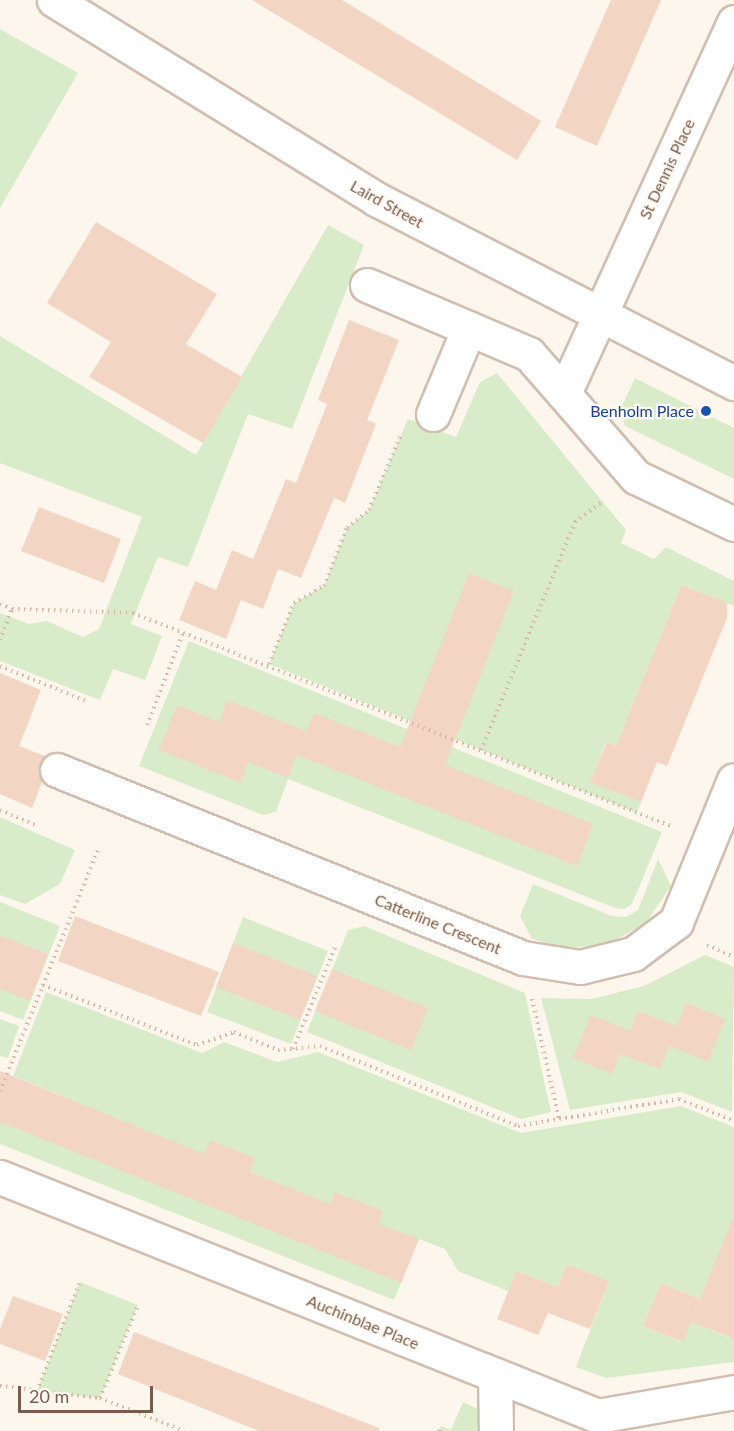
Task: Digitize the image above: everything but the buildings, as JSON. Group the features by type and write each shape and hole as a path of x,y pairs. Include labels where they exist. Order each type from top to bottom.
{"street":[{"name":"Laird Street","path":"54,0 376,199 599,316 734,383"},
{"name":"St Dennis Place","path":"599,316 734,22"},
{"path":"367,285 529,354 636,477 734,524"},
{"path":"564,394 599,316"},
{"path":"433,414 469,328"},
{"name":"Catterline Crescent","path":"57,770 523,958 580,967 633,954 676,922 734,780"},
{"name":"Auchinblae Place","path":"0,1177 598,1416 734,1392"},
{"path":"495,1375 496,1431"}],"path":[{"path":"269,664 294,603 324,586 347,528 369,510 408,419 433,414"},
{"path":"481,750 575,522 636,477"},
{"path":"0,604 12,609 134,613 269,664 709,842"},
{"path":"0,640 12,609"},
{"path":"147,725 183,633"},
{"path":"0,666 86,701"},
{"path":"0,810 36,825"},
{"path":"0,1091 98,850"},
{"path":"293,1048 336,945"},
{"path":"523,958 559,1119"},
{"path":"43,985 197,1045 234,1032 278,1050 320,1046 518,1126 679,1099 734,1121"},
{"path":"37,1391 80,1282"},
{"path":"99,1398 138,1305"},
{"path":"0,1386 99,1398 184,1431"}],"green space":[{"path":"0,29 78,73 0,208"},
{"path":"328,225 364,245 292,429 248,414 188,567 158,557 131,624 162,636 145,680 113,669 100,700 0,661 0,613 29,624 47,621 83,637 99,629 142,517 0,463 0,336 196,455"},
{"path":"497,373 626,530 621,543 654,559 666,547 734,581 734,606 681,585 616,746 606,742 591,781 641,802 637,813 269,664 294,603 324,586 347,528 369,510 408,419 456,437 480,382"},
{"path":"635,378 734,428 734,479 625,426 620,410"},
{"path":"189,641 662,832 632,904 624,909 615,908 288,779 276,812 263,815 139,766"},
{"path":"0,817 75,850 60,884 25,904 0,895"},
{"path":"658,859 671,886 646,923 606,945 564,948 532,939 520,916 533,884 612,916 626,917 638,910"},
{"path":"0,902 60,926 23,1020 0,1011"},
{"path":"243,917 328,951 291,1044 207,1012"},
{"path":"364,926 525,993 551,1112 521,1119 307,1032 348,930"},
{"path":"705,955 734,967 732,1112 681,1092 570,1110 541,998 591,999 644,986"},
{"path":"46,992 202,1053 224,1042 277,1062 318,1052 521,1133 681,1106 734,1127 734,1289 700,1299 661,1283 643,1326 682,1342 691,1322 730,1338 734,1328 734,1362 606,1378 576,1367 609,1281 567,1264 558,1287 516,1271 508,1291 458,1271 445,1249 419,1239 394,1300 0,1144 0,1122 44,1139 62,1096 13,1076"},
{"path":"0,1019 19,1026 8,1058 0,1056"},
{"path":"80,1282 138,1305 100,1398 37,1391"},
{"path":"463,1402 482,1411 482,1431 439,1431 441,1426 451,1430"}],"place":[{"name":"Benholm Place","path":"706,411"}]}
